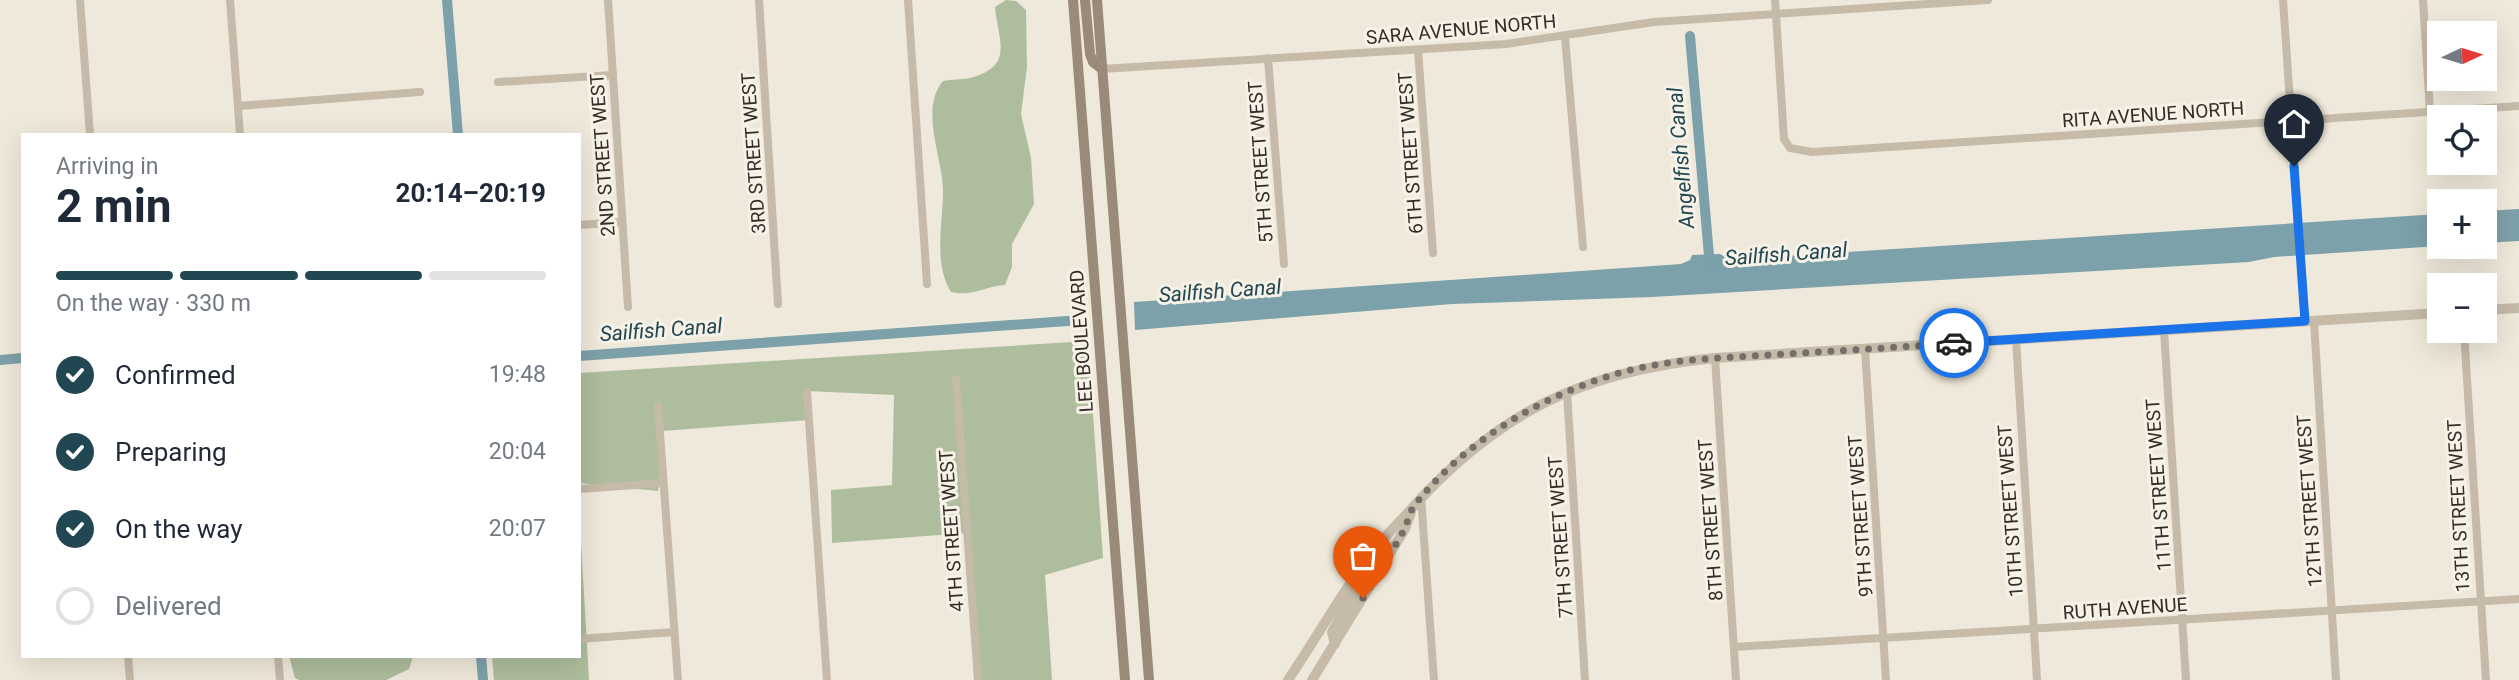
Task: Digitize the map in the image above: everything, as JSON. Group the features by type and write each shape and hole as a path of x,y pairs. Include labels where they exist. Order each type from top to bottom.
{"main road":[{"name":"LEE BOULEVARD","path":"1073,0 1125,680"},
{"path":"1085,0 1090,54 1093,62 1102,69"},
{"path":"1097,0 1149,680"}],"street":[{"path":"80,0 90,133"},
{"path":"230,0 240,133"},
{"name":"2ND STREET WEST","path":"608,0 628,307"},
{"name":"3RD STREET WEST","path":"759,0 778,304"},
{"path":"908,0 927,284"},
{"path":"1775,0 1776,15"},
{"name":"SARA AVENUE NORTH","path":"1102,69 1506,44 1565,37 1626,25 1988,0"},
{"name":"12TH STREET WEST","path":"2283,0 2302,276 2309,321 2336,680"},
{"path":"2423,0 2430,105"},
{"name":"RITA AVENUE NORTH","path":"1776,15 1784,139 1790,148 1812,152 2427,112"},
{"path":"1565,37 1583,247"},
{"name":"6TH STREET WEST","path":"1419,50 1433,253"},
{"name":"5TH STREET WEST","path":"1268,58 1284,264"},
{"path":"498,82 613,75"},
{"path":"238,106 420,92"},
{"name":"RITA AVENUE NORTH","path":"2497,107 2519,106"},
{"path":"581,225 622,222"},
{"path":"2497,309 2519,308"},
{"path":"1288,680 1367,560 1395,524 1451,466 1493,433 1539,405 1627,371 1715,358 2427,314"},
{"name":"11TH STREET WEST","path":"2164,330 2186,680"},
{"name":"10TH STREET WEST","path":"2016,339 2037,680"},
{"name":"13TH STREET WEST","path":"2464,343 2486,680"},
{"name":"9TH STREET WEST","path":"1865,349 1886,680"},
{"name":"8TH STREET WEST","path":"1715,358 1736,680"},
{"name":"4TH STREET WEST","path":"956,379 978,680"},
{"path":"807,391 827,680"},
{"name":"7TH STREET WEST","path":"1567,392 1586,680"},
{"path":"658,406 678,680"},
{"path":"581,489 663,483"},
{"path":"1422,497 1434,680"},
{"path":"1312,680 1405,529 1412,509"},
{"path":"1335,644 1332,632 1363,577 1367,560"},
{"name":"RUTH AVENUE","path":"1734,648 2519,599"},
{"path":"581,639 674,632"},
{"path":"1310,647 1335,644"},
{"path":"128,658 130,680"},
{"path":"278,658 280,680"}],"green space":[{"path":"1006,0 1016,1 1026,10 1027,67 1021,114 1031,158 1034,204 1012,244 1012,267 1005,285 966,293 951,292 942,268 940,243 943,191 932,120 933,106 936,92 943,81 970,78 993,67 1001,51 995,7"},
{"path":"1088,341 1103,558 1045,575 1052,680 979,680 966,533 832,543 831,490 892,485 894,395 807,391 809,420 662,431 658,491 581,483 581,373"},
{"path":"581,542 589,680 494,680 492,658 581,658"},
{"path":"290,658 412,658 409,669 386,680 295,678"}],"water":[{"path":"2519,209 2519,241 2497,242 2497,210"},
{"path":"2427,215 2427,247 2274,257 2249,262 1652,297 1452,304 1135,330 1134,302 1681,264 1690,260 1692,255 1720,254 1729,259"}],"waterway":[{"path":"447,0 458,133"},
{"name":"Angelfish Canal","path":"1690,36 1710,267"},
{"name":"Sailfish Canal","path":"581,356 1081,320"},
{"path":"0,360 21,358"},
{"name":"Sailfish Canal","path":"481,658 483,680"}],"way so far":[{"path":"1363,598 1405,529 1412,509 1433,484 1493,433 1519,416 1567,392 1627,371 1675,362 1954,343"}],"route":[{"path":"1954,343 2305,321 2294,166"}]}
